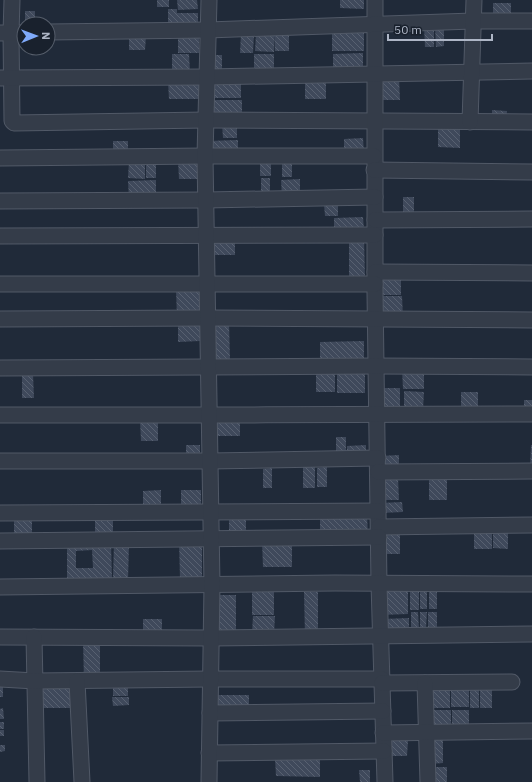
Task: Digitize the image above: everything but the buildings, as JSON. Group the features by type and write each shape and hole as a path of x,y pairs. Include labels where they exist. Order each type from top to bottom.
{"street":[{"path":"12,0 12,33 6,78 12,121 14,123 206,120 532,122"},
{"path":"209,0 205,156 212,585 209,782"},
{"path":"375,0 374,163 376,366 385,782"},
{"path":"470,122 474,0"},
{"path":"56,32 208,30 474,21 532,21"},
{"path":"6,78 207,77 532,71"},
{"path":"0,158 205,156 374,163 532,172"},
{"path":"0,201 375,197"},
{"path":"0,236 206,235 375,228 532,219"},
{"path":"0,284 207,284 532,273"},
{"path":"0,319 208,318 532,320"},
{"path":"0,368 376,366 532,367"},
{"path":"0,415 532,414"},
{"path":"0,461 210,460 532,471"},
{"path":"0,513 378,511"},
{"path":"0,541 211,538 532,525"},
{"path":"0,587 532,584"},
{"path":"0,637 211,638 532,634"},
{"path":"34,637 38,782"},
{"path":"0,679 35,681 210,679 425,683 512,682"},
{"path":"77,681 82,782"},
{"path":"425,683 428,782"},
{"path":"210,713 383,711"},
{"path":"383,733 532,731"},
{"path":"209,753 384,751"}]}
